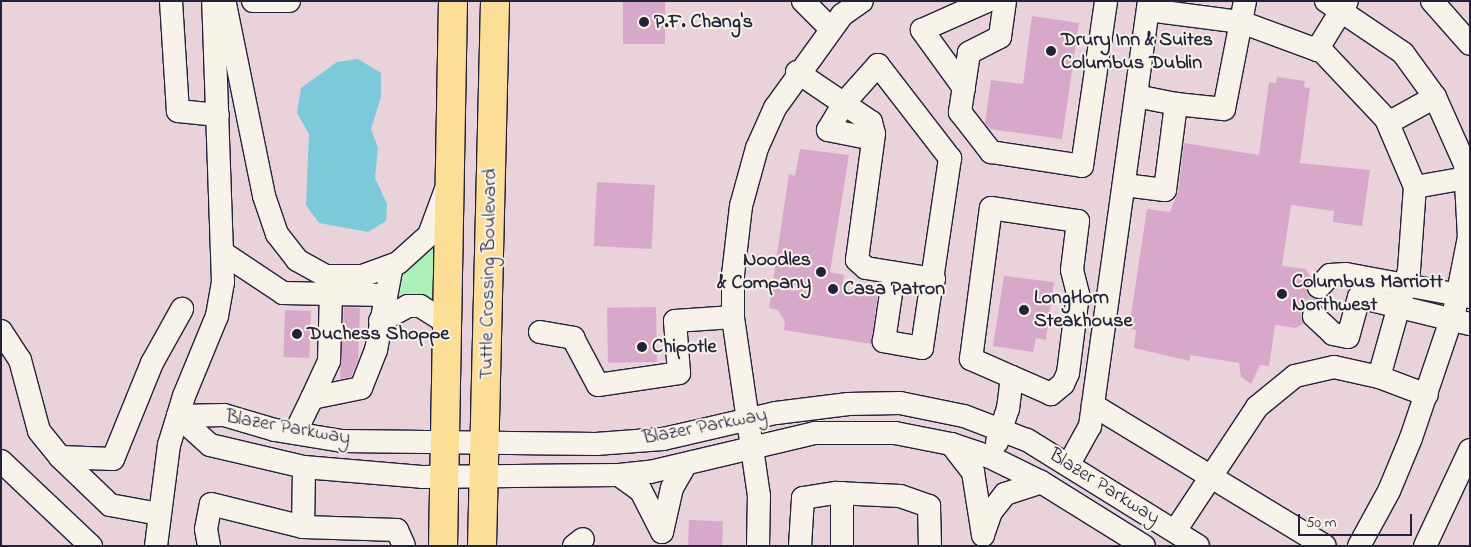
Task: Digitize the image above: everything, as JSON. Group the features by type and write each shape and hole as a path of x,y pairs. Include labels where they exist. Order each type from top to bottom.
{"main road":[{"name":"Tuttle Crossing Boulevard","path":"443,546 453,1"},
{"name":"Tuttle Crossing Boulevard","path":"482,546 495,1"}],"street":[{"path":"171,1 178,111 218,115"},
{"path":"156,546 163,471 178,416 218,316 223,253 213,1"},
{"path":"224,1 264,196 276,234 297,260 326,276 362,276 392,265 429,235 449,181"},
{"path":"253,1 289,1"},
{"path":"803,1 832,29"},
{"path":"758,546 759,496 733,317 733,275 741,206 757,148 774,108 797,72 832,29 862,1"},
{"path":"964,88 922,30 986,1"},
{"path":"1005,1 1000,37 969,53 960,112 991,152 1082,166 1106,1"},
{"path":"1432,1 1470,44"},
{"path":"1319,48 1339,4 1403,53 1435,97 1465,164 1469,237 1461,322 1427,395 1389,491 1359,546"},
{"path":"1069,464 1087,436 1093,406 1149,6 1243,12 1317,50 1319,48"},
{"path":"1136,96 1176,104 1224,109 1243,12"},
{"path":"1319,48 1388,123 1415,187 1405,284 1379,377"},
{"path":"873,139 828,130 844,103 878,65 950,158 934,279 922,348 884,341 894,273"},
{"path":"797,72 870,122 873,139 857,260 866,268 934,279"},
{"path":"1388,123 1435,97"},
{"path":"1124,185 1165,190 1176,104"},
{"path":"1415,187 1466,178"},
{"path":"992,208 1078,221 1072,270 1078,294 1068,373 1063,384 1051,394 1012,377 971,359 992,208"},
{"path":"223,253 283,293 331,295 384,294"},
{"path":"312,398 361,388 376,350 384,294 392,265"},
{"path":"1319,288 1330,276 1361,287 1399,306 1461,322"},
{"path":"1361,287 1405,284 1464,296"},
{"path":"1340,368 1361,287"},
{"path":"295,433 329,361 331,295"},
{"path":"380,321 408,306 420,306 446,322"},
{"path":"60,457 113,459 152,363 182,309"},
{"path":"1314,316 1333,334 1348,337"},
{"path":"540,332 574,338 598,385 679,374 675,321 733,317"},
{"path":"1,331 20,360 39,431 60,457 110,505 159,514"},
{"path":"1175,531 1212,478 1257,407 1295,376 1340,368 1379,377 1427,395"},
{"path":"990,457 1002,430 1012,377"},
{"name":"Blazer Parkway","path":"178,416 224,415 295,433 342,441 633,442 776,413 882,403 964,416 1002,430 1069,464 1198,546"},
{"path":"1093,406 1325,546"},
{"name":"Blazer Parkway","path":"178,416 210,445 304,467 444,477 620,475 686,464 752,446 848,430 895,433 950,444 990,457 1041,482 1144,546"},
{"path":"950,444 973,472 982,540"},
{"path":"1,461 91,546"},
{"path":"1425,546 1468,463"},
{"path":"620,475 641,491 662,532 672,488 686,464"},
{"path":"303,526 304,467"},
{"path":"982,540 991,512 1005,494 1041,482"},
{"path":"842,493 842,546"},
{"path":"800,546 803,498 842,493 900,496 929,506 930,546"},
{"path":"209,546 206,529 211,504 303,526 374,536 397,530 404,546"}],"shaded area":[{"path":"1,1 1470,1 1470,546 1,546"}],"green space":[{"path":"435,232 437,305 396,306 395,286 400,275"}],"water":[{"path":"358,59 381,73 381,97 371,129 378,148 375,178 387,204 386,221 368,232 319,223 306,205 309,134 297,113 301,88 337,62"}],"building":[{"name":"P.F. Chang's","path":"623,1 665,1 665,44 623,44"},
{"name":"Drury Inn & Suites Columbus Dublin","path":"1032,16 1079,23 1062,139 990,129 985,123 991,80 1023,84"},
{"path":"1277,77 1305,81 1304,87 1310,88 1300,163 1370,170 1362,226 1333,222 1334,211 1291,205 1282,266 1305,269 1311,277 1307,291 1316,300 1326,298 1325,308 1317,303 1305,307 1301,313 1304,323 1296,328 1275,325 1269,366 1260,365 1251,384 1241,377 1239,363 1190,355 1190,361 1134,348 1136,330 1129,328 1147,209 1170,212 1178,192 1184,143 1259,155 1269,82 1276,83"},
{"path":"800,149 849,155 830,272 844,275 842,289 878,292 871,344 784,330 785,322 778,310 769,308 789,174 795,176"},
{"path":"597,182 655,185 652,249 594,246"},
{"name":"LongHorn Steakhouse","path":"1004,276 1054,282 1046,340 1036,338 1033,352 993,346"},
{"path":"344,307 360,308 358,360 351,377 340,379"},
{"path":"656,307 657,362 608,363 607,308"},
{"name":"Duchess Shoppe","path":"285,310 311,311 309,358 283,357"},
{"path":"689,520 723,521 722,546 688,546"}],"tunnel":[{"path":"1314,316 1319,287"}],"place":[{"name":"P.F. Chang's","path":"644,22"},
{"name":"Drury Inn & Suites Columbus Dublin","path":"1051,51"},
{"name":"Noodles & Company","path":"821,272"},
{"name":"Casa Patron","path":"833,289"},
{"name":"Columbus Marriott Northwest","path":"1282,294"},
{"name":"LongHorn Steakhouse","path":"1024,310"},
{"name":"Duchess Shoppe","path":"297,334"},
{"name":"Chipotle","path":"642,347"}]}
